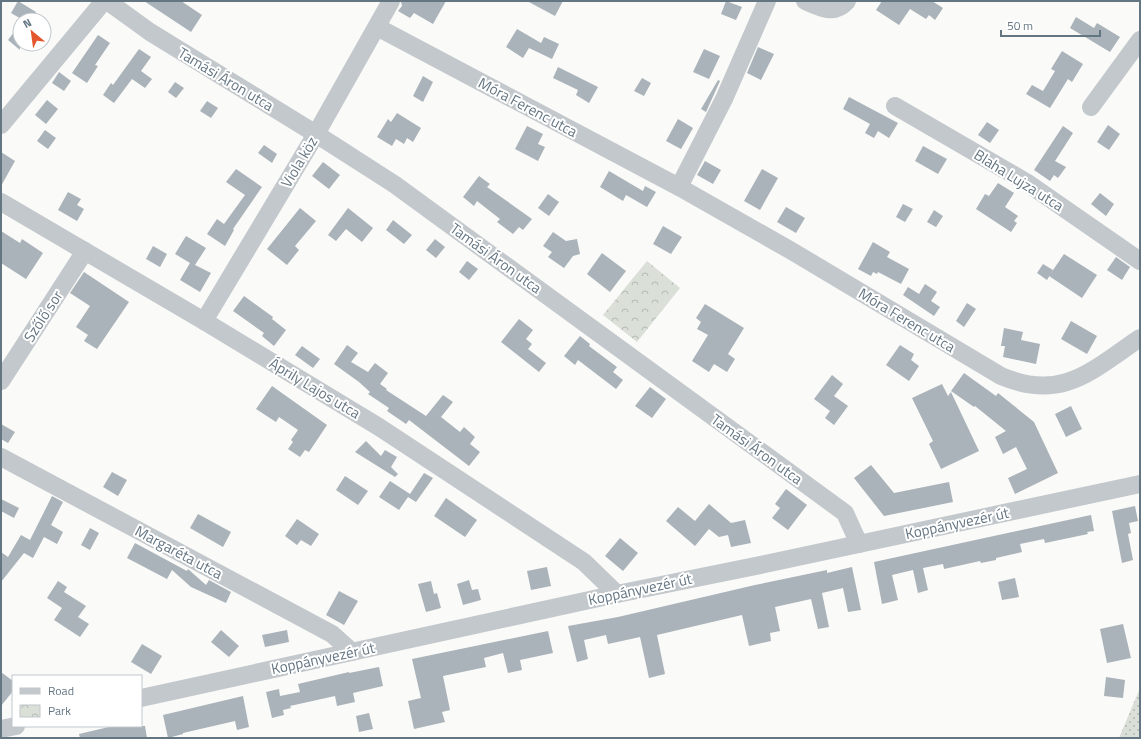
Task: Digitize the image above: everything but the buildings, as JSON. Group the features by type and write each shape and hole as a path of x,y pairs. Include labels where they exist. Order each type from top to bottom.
{"street":[{"path":"1,125 104,1"},
{"name":"Tamási Áron utca","path":"107,1 150,32 394,184 845,513 859,544"},
{"name":"Viola köz","path":"204,321 316,134 391,1"},
{"path":"679,187 724,99 767,1"},
{"path":"805,1 825,9 832,10 840,8 847,1"},
{"name":"Móra Ferenc utca","path":"377,26 679,187 790,250 1001,376 1016,382 1042,387 1057,386 1076,379 1097,368 1140,338"},
{"path":"1091,107 1140,40"},
{"name":"Blaha Lujza utca","path":"895,106 1026,182 1140,261"},
{"name":"Áprily Lajos utca","path":"1,202 204,321 379,427 584,562 617,594"},
{"name":"Szőlő sor","path":"1,381 85,251"},
{"name":"Margaréta utca","path":"1,457 332,634 352,652"},
{"name":"Koppányvezér út","path":"142,698 617,594 1140,484"},
{"path":"1,729 12,727"}],"green space":[{"path":"647,261 680,288 637,342 603,315"},
{"path":"1140,688 1140,738 1119,738"}]}
